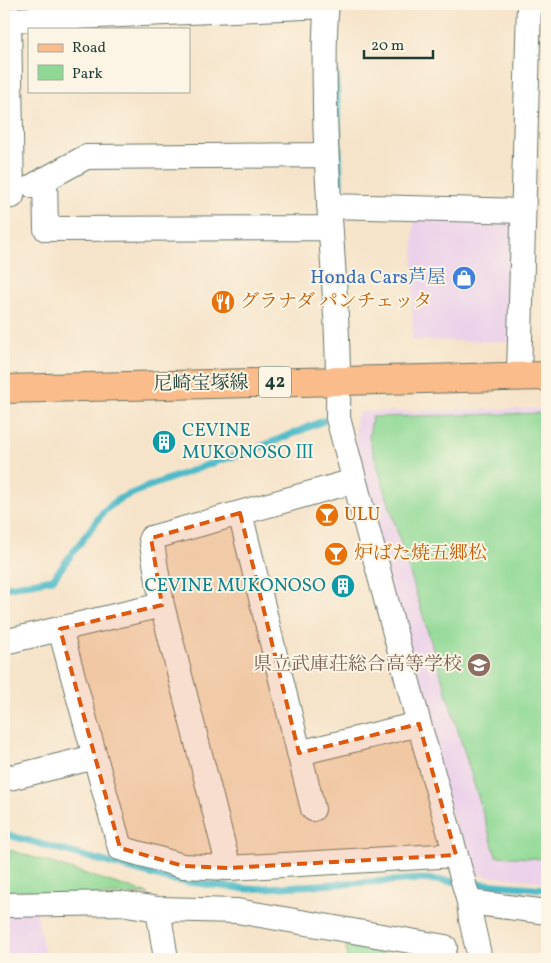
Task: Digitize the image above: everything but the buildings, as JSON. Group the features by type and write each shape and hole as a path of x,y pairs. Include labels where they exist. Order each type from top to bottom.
{"main road":[{"name":"尼崎宝塚線","path":"4,389 547,376"}],"street":[{"path":"519,376 529,4"},
{"path":"326,155 86,157 8,199 9,20 327,5 324,52 326,155 335,211 339,380 338,418 419,724 456,855 480,959"},
{"path":"45,179 46,229 335,211 523,211"},
{"path":"229,868 162,605 150,538 354,481"},
{"path":"240,513 313,809"},
{"path":"4,642 162,605"},
{"path":"60,629 120,848 183,866 229,868 456,855"},
{"path":"299,753 419,724"},
{"path":"4,774 9,778 95,757"},
{"path":"4,905 120,903 158,909 236,911 439,953 470,911"},
{"path":"158,909 166,959"},
{"path":"470,911 547,912"}],"highlighted area":[{"path":"240,513 299,753 419,724 456,855 229,868 183,866 120,848 60,629 162,605 151,538"}],"shaded area":[{"name":"Honda Cars芦屋","path":"414,214 515,216 513,342 412,340"},
{"name":"県立武庫荘総合高等学校","path":"547,408 547,882 468,874 355,456 356,418 360,412"},
{"path":"4,899 36,910 46,959 4,959"}],"green space":[{"name":"県立武庫荘総合高等学校","path":"547,413 547,859 496,856 369,438 372,417"},
{"path":"10,850 149,894 4,897"},
{"path":"346,946 411,959 347,959"}],"waterway":[{"path":"336,74 341,203"},
{"path":"4,588 53,579 104,511 119,499 152,485 246,453 323,421"},
{"path":"4,834 171,880 248,889 423,879 547,889"}],"place":[{"name":"Honda Cars芦屋","path":"464,278"},
{"name":"グラナダ パンチェッタ","path":"223,302"},
{"name":"CEVINE MUKONOSO Ⅲ","path":"164,442"},
{"name":"ULU","path":"327,515"},
{"name":"炉ばた焼五郷松","path":"336,554"},
{"name":"CEVINE MUKONOSO","path":"343,586"},
{"name":"県立武庫荘総合高等学校","path":"479,665"}]}
